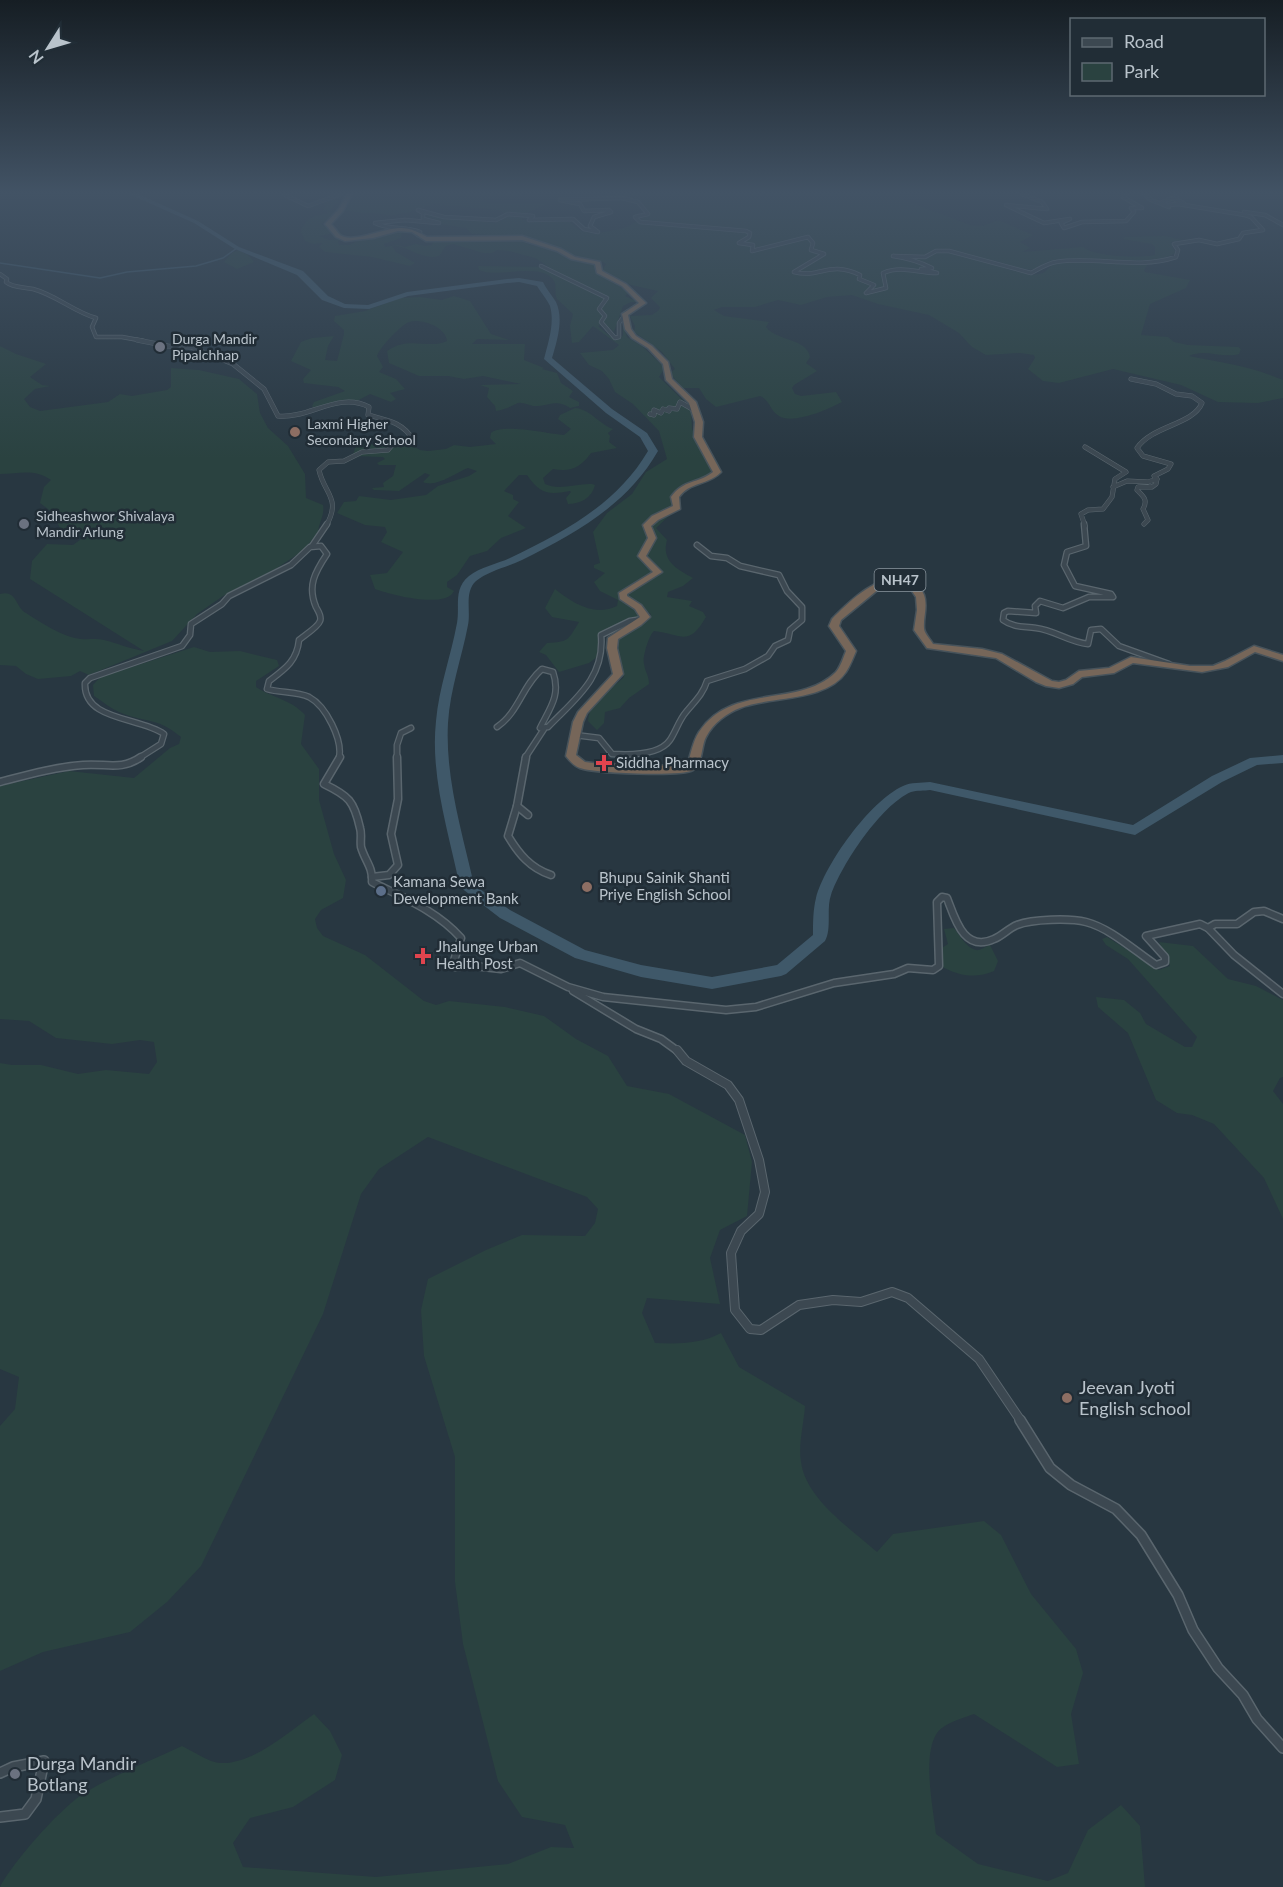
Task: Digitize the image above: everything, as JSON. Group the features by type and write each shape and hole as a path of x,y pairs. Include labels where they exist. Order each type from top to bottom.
{"highway":[{"path":"618,282 643,303 627,312 628,330 666,363 669,380 692,402 699,422 698,437 717,472 715,476 692,482 678,491 675,497 677,507 655,518 648,525 652,538 642,556 658,572 650,579 622,593 622,597 638,607 645,617 643,619"},
{"name":"NH47","path":"643,619 613,638 612,648 618,674 586,708 578,722 571,756 582,765 602,768 687,769 693,764 703,732 724,711 749,702 811,691 839,675 848,665 851,651 834,626 837,619 877,585 893,579 903,580 912,585 919,594 921,605 919,630 930,646 998,655 1050,686 1062,687 1079,674 1111,671 1131,660 1175,668 1208,669 1225,665 1254,649 1283,658"}],"street":[{"path":"0,782 71,767 129,765 161,744 164,734 156,726 107,713 90,704 84,697 85,683 109,671 182,646 190,635 191,624 196,620 222,604 236,591 291,565 312,546 334,513 335,502 320,475 319,470 322,466 328,462 344,461 362,452 388,450 392,445 413,440 400,424 368,415 369,407 359,401 331,404 296,416 278,416 264,389 233,364 191,346 168,346 106,336 96,337 92,327 98,320 96,318 79,313 74,306 57,301 36,290 10,285 6,282"},
{"path":"578,282 607,298 599,309 605,316 601,322 615,338 619,337 617,331 619,320 627,312"},
{"path":"867,282 874,285 866,293 886,288 885,282"},
{"path":"1131,379 1156,384 1176,394 1192,396 1202,403 1200,410 1190,417 1162,426 1146,435 1139,443 1137,448 1143,456 1171,464 1168,470 1154,476 1157,482 1152,488 1138,487 1137,490 1145,498 1146,503 1143,509 1148,520 1144,524"},
{"path":"650,414 654,415 654,411 661,413 663,409 669,411 669,408 677,409 680,402 694,410"},
{"path":"1085,447 1125,470 1124,475 1114,479 1116,482 1112,497 1103,509 1088,510 1081,514 1085,527 1086,546 1067,552 1064,561 1070,580 1075,586 1111,594 1113,597 1088,597 1064,608 1052,607 1045,601 1040,601 1035,606 1036,613 1008,611 1004,613 1003,620 1016,626 1039,628 1063,639 1082,644 1088,644 1093,628 1101,629 1119,646 1175,668"},
{"path":"1113,487 1126,482 1148,482 1157,479"},
{"path":"575,735 599,738 612,754 623,756 665,745 684,714 700,698 707,681 737,672 761,661 771,653 775,646 788,640 790,630 802,620 802,607 787,591 779,575 740,566 727,558 711,556 697,545"},
{"path":"312,546 321,546 327,554 314,575 310,589 312,603 321,617 320,622 299,640 298,651 291,666 276,674 267,685 271,690 310,698 318,704 336,729 342,746 331,777 324,784 345,794 352,801 361,830 360,846 373,870 372,882 441,917 453,928 461,938 453,964 455,967 474,966 501,969 520,963 560,983 636,1029 661,1039 681,1053 686,1061 728,1085 739,1100 759,1160 765,1192 759,1214 741,1231 731,1252 735,1310 750,1329 761,1330 799,1305 833,1300 861,1302 892,1292 908,1298 979,1359 1050,1468 1071,1485 1116,1509 1141,1535 1178,1595 1193,1630 1218,1668 1243,1695 1257,1719 1283,1748"},
{"path":"551,875 537,872 520,854 508,836 517,806 525,759 544,729 593,680 602,646 602,635 630,621 643,619"},
{"path":"497,727 508,721 518,709 535,674 542,669 553,672 558,684 558,694 540,728 544,729"},
{"path":"372,877 389,875 398,866 391,834 398,799 397,745 401,733 411,728"},
{"path":"517,806 528,815"},
{"path":"560,983 603,997 734,1009 756,1007 809,988 894,974 908,968 933,970 939,966 937,902 942,897 947,898 959,929 969,940 982,942 993,939 1016,925 1034,921 1085,922 1103,930 1156,965 1165,962 1165,957 1146,936 1200,924 1208,928 1234,955 1283,994"},
{"path":"1208,928 1215,924 1237,924 1254,912 1264,911 1283,919"},
{"path":"0,1773 13,1767 44,1761 36,1799 25,1814 0,1817"}],"green space":[{"path":"612,282 629,292 625,296 640,303 637,306 637,302 631,302 623,306 614,332 605,324 598,326 610,336 620,339 623,335 623,324 627,337 642,346 663,366 664,369 659,377 691,408 692,429 698,437 705,460 712,465 713,473 678,489 670,499 673,504 664,512 665,514 672,513 656,528 667,540 668,559 693,578 683,586 668,592 667,597 692,601 689,606 703,612 706,617 700,627 689,636 654,631 652,633 644,657 649,684 629,698 620,708 605,712 604,723 597,730 588,721 592,707 624,677 616,663 616,640 647,621 651,614 639,606 640,615 632,624 608,628 600,633 597,657 589,663 559,672 546,655 539,652 547,643 567,639 579,622 552,617 545,608 555,589 584,607 600,610 617,606 618,600 600,591 594,582 605,573 594,568 594,565 600,563 593,532 607,513 632,494 646,472 667,459 659,431 633,404 615,392 602,371 589,365 580,353 613,350 619,345 593,326 579,342 572,343 570,326 573,314 557,299 555,283"},
{"path":"625,282 1189,282 1186,288 1150,304 1141,335 1168,337 1174,342 1188,345 1238,347 1241,349 1239,354 1201,353 1189,356 1248,368 1283,380 1283,398 1258,403 1218,402 1181,385 1113,369 1059,383 1043,381 1028,369 1035,358 1034,355 1020,353 986,355 972,347 959,333 929,315 878,304 852,295 827,297 801,305 778,300 755,307 722,307 714,310 724,316 769,322 766,327 771,332 803,346 810,357 806,363 817,371 794,385 792,388 795,394 801,396 836,392 842,402 811,415 793,419 779,416 760,396 716,407 706,399 699,388 682,388 670,373 675,369 662,352 634,332 635,326 630,316 652,315 660,307 651,298 658,291"},
{"path":"454,296 470,301 491,334 509,340 477,339 472,344 525,344 524,360 557,373 561,383 573,391 569,397 579,402 579,406 570,408 556,403 533,406 518,403 496,411 495,406 487,397 489,388 480,385 521,384 483,376 464,379 448,376 419,376 389,363 387,351 395,346 447,341 446,336 438,328 414,321 405,324 396,332 377,356 383,367 379,372 396,379 405,389 390,393 396,399 391,402 370,394 355,402 316,410 312,406 314,402 345,391 338,387 304,383 303,379 311,370 291,361 301,342 312,338 334,336 328,346 325,360 337,361 344,330 334,321 335,316 365,311 400,298 420,297 442,300"},
{"path":"0,346 46,364 30,377 42,385 50,386 35,389 24,399 30,407 40,411 108,402 120,394 132,396 167,390 171,387 171,368 199,370 239,379 257,394 260,413 268,428 288,446 305,474 306,498 323,505 318,534 301,552 277,568 223,596 197,614 172,641 89,675 80,671 71,676 38,679 26,674 16,666 0,665 0,594 6,593 13,596 22,610 59,633 74,638 104,640 144,651 30,579 32,561 47,544 73,545 84,537 60,528 52,512 40,503 44,487 51,480 39,474 26,472 0,474"},
{"path":"575,408 585,411 613,429 608,433 609,442 617,448 591,453 575,468 553,469 543,478 545,484 556,487 595,485 588,497 577,503 568,504 566,498 570,491 545,492 536,486 527,475 519,475 504,491 513,495 513,499 519,502 508,516 526,528 501,538 487,551 470,556 457,575 447,582 447,587 454,591 449,596 441,599 418,599 375,589 370,575 387,573 403,552 381,542 387,532 385,527 365,525 337,513 344,502 356,501 359,496 391,500 426,495 438,486 477,471 468,468 434,483 423,482 430,475 425,473 399,491 374,490 372,488 384,487 383,483 393,476 396,465 379,465 377,463 385,459 383,457 353,456 355,448 362,443 385,446 390,439 403,440 420,450 428,451 446,449 454,445 470,447 496,444 490,438 491,433 505,429 564,435 571,429 558,419 560,415"},
{"path":"194,647 210,652 240,651 277,660 279,666 256,681 256,687 288,702 305,715 301,744 319,769 319,800 334,854 346,880 343,898 321,910 315,919 317,928 323,936 365,955 424,1001 436,1005 449,1001 505,1007 544,1016 576,1039 608,1056 627,1086 669,1094 745,1135 752,1162 747,1216 720,1230 710,1258 720,1304 647,1298 642,1313 655,1343 697,1341 721,1333 739,1367 805,1406 800,1448 805,1476 811,1488 831,1512 877,1552 893,1534 984,1521 1001,1535 1031,1594 1076,1649 1083,1673 1071,1714 1079,1764 1057,1767 974,1714 959,1719 940,1729 930,1754 930,1782 936,1834 978,1864 1048,1881 1068,1873 1088,1830 1121,1805 1140,1826 1145,1887 0,1887 6,1876 39,1835 64,1809 97,1785 182,1746 215,1762 245,1759 270,1746 314,1714 330,1731 342,1755 335,1780 293,1807 250,1818 233,1843 243,1867 376,1877 508,1864 551,1847 574,1848 565,1825 522,1817 498,1781 463,1644 455,1582 455,1457 424,1356 421,1310 428,1279 522,1235 585,1236 595,1223 598,1209 587,1197 428,1137 379,1169 361,1194 323,1314 201,1566 167,1602 130,1632 43,1652 0,1671 0,1426 15,1409 19,1377 0,1369 0,1063 41,1065 78,1074 106,1070 149,1074 157,1062 154,1042 140,1040 112,1044 56,1038 29,1021 0,1019 0,786 69,771 134,778 170,748 179,744 181,737 157,723 112,709 94,696 93,685 103,674 113,673"},
{"path":"954,928 972,949 979,950 990,945 998,961 994,971 981,975 967,975 941,966 942,948 948,944 944,929"},
{"path":"1107,937 1159,970 1170,966 1159,942 1193,946 1228,979 1256,986 1283,1000 1283,1077 1280,1078 1273,1091 1283,1104 1283,1219 1264,1178 1214,1124 1192,1115 1177,1113 1156,1100 1128,1033 1098,1007 1096,997 1124,1000 1140,1013 1146,1024 1185,1047 1192,1047 1197,1037 1128,959 1106,945 1102,939"}],"waterway":[{"path":"309,282 325,298 344,306 369,307 407,294 499,282"},
{"path":"530,282 540,284 553,305 554,334 548,359 609,411 644,435 653,451 642,470 611,503 552,541 479,575 471,580 465,590 463,623 444,703 442,724 444,770 467,887 505,914 580,954 641,971 712,983 781,970 820,937 824,895 837,868 858,836 883,807 895,796 909,788 930,786 1135,830 1217,779 1255,761 1283,759"}],"place":[{"name":"Durga Mandir Pipalchhap","path":"160,347"},
{"name":"Laxmi Higher Secondary School","path":"295,432"},
{"name":"Sidheashwor Shivalaya Mandir Arlung","path":"24,524"},
{"name":"Siddha Pharmacy","path":"604,763"},
{"name":"Bhupu Sainik Shanti Priye English School","path":"587,887"},
{"name":"Kamana Sewa Development Bank","path":"381,891"},
{"name":"Jhalunge Urban Health Post","path":"423,956"},
{"name":"Jeevan Jyoti English school","path":"1067,1398"},
{"name":"Durga Mandir Botlang","path":"15,1774"}]}
